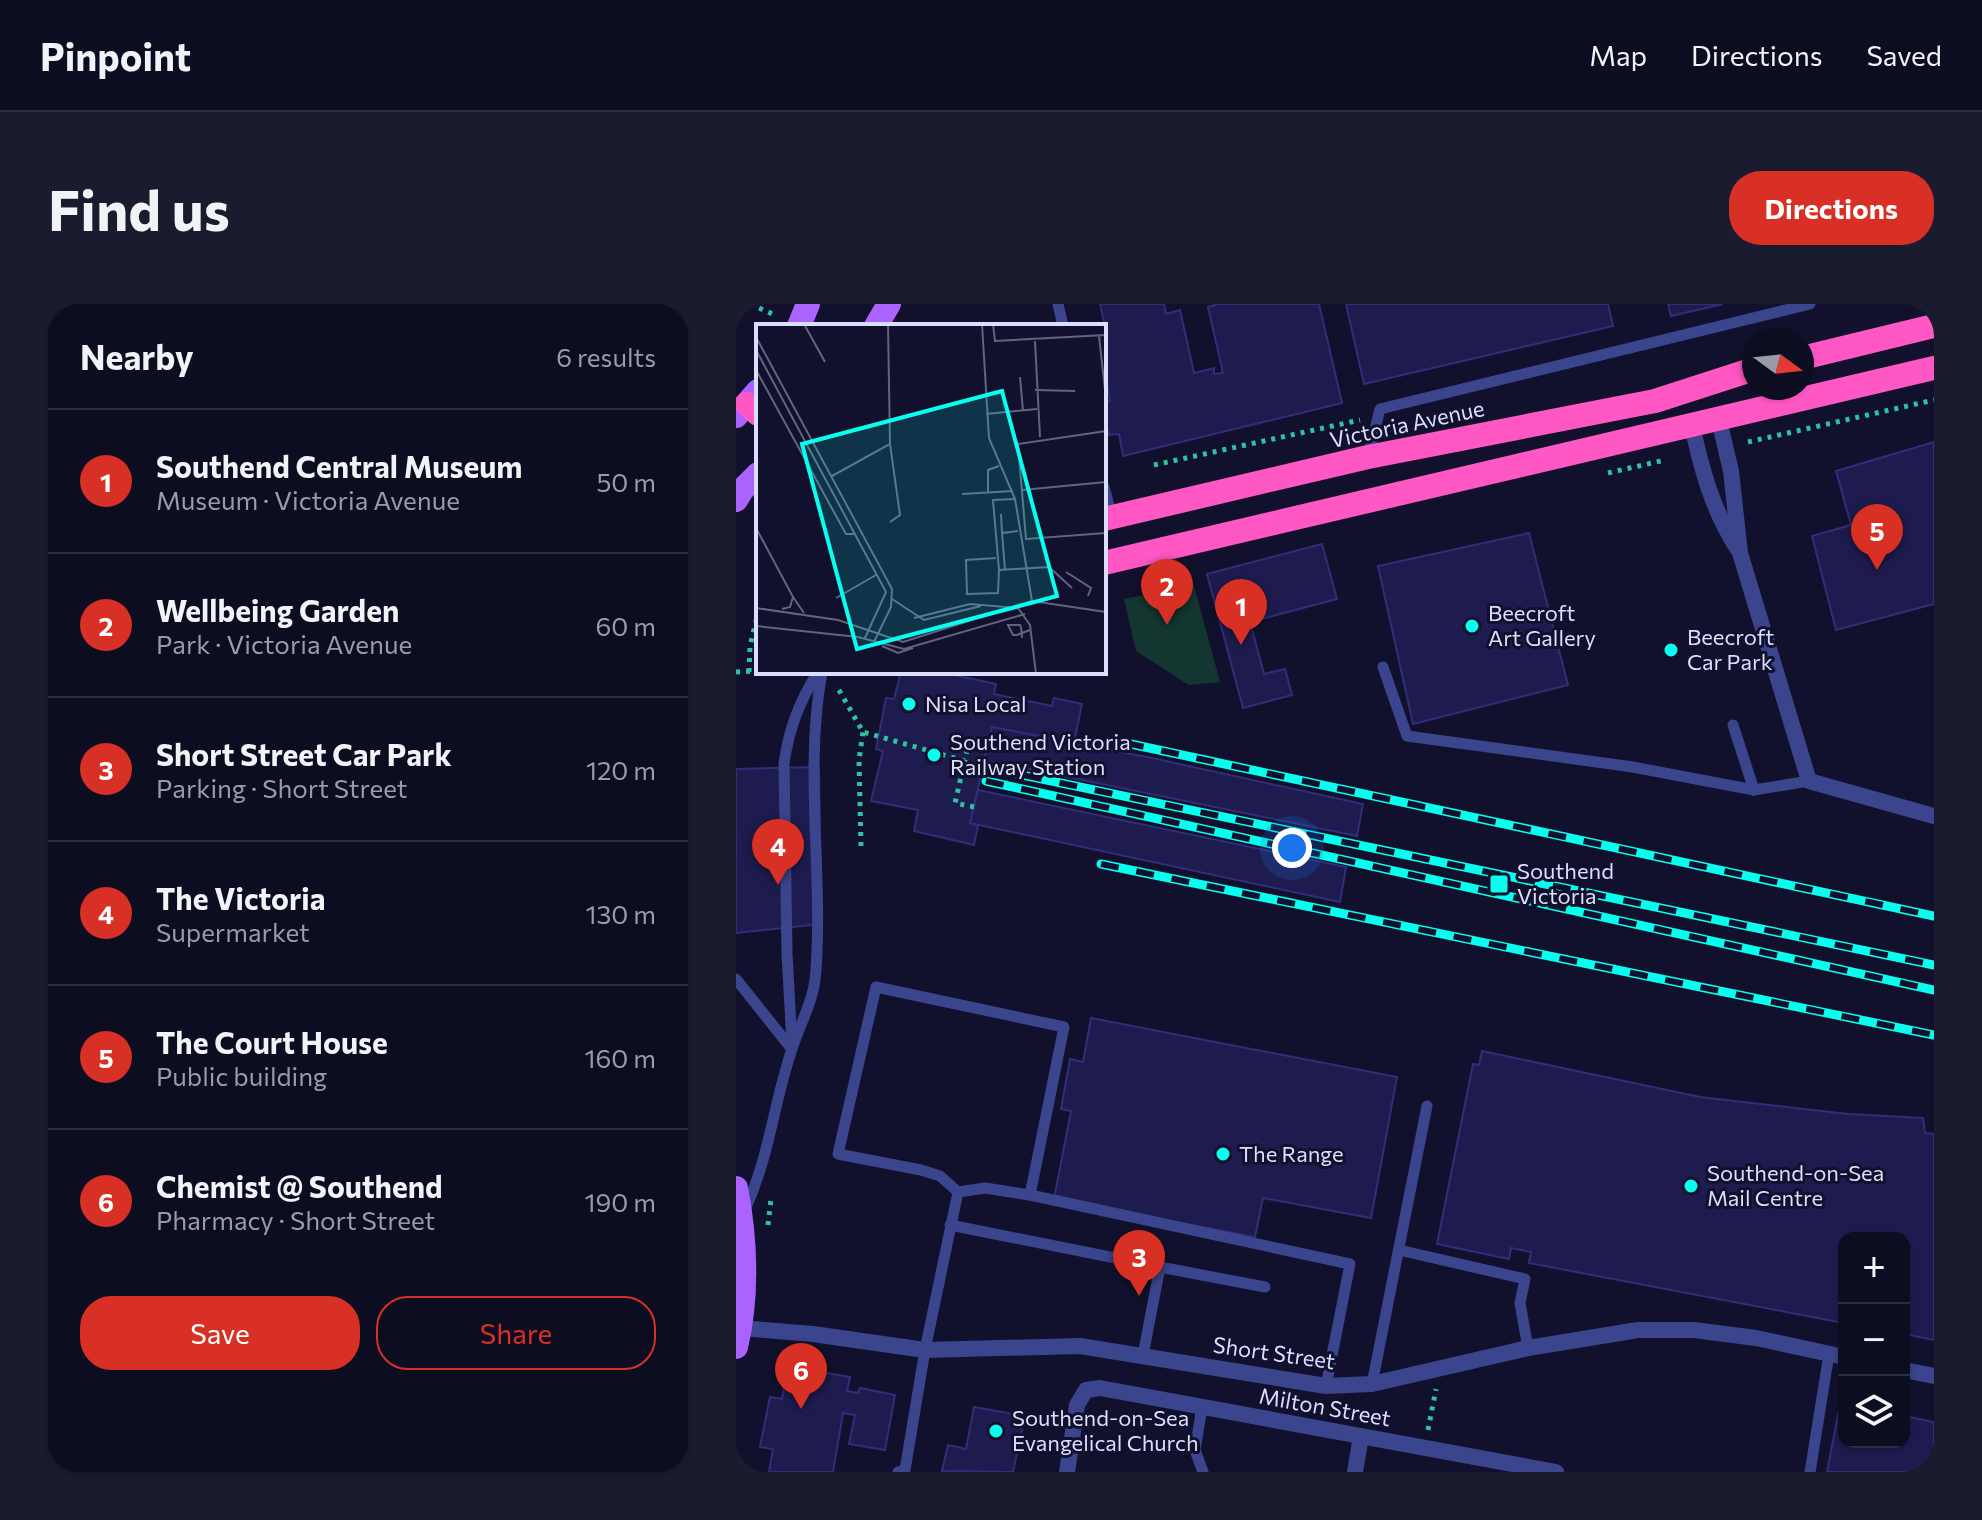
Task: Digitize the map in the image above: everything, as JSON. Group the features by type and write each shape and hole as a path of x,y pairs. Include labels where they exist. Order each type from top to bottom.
{"highway":[{"path":"1814,355 1934,326"},
{"path":"1106,563 1934,368"},
{"name":"Victoria Avenue","path":"1108,518 1368,457 1655,401 1742,373"},
{"name":"Victoria Avenue","path":"1694,399 1701,390 1720,379"},
{"path":"1655,401 1694,399 1710,404 1719,420"},
{"path":"1692,426 1690,410 1694,399"}],"main road":[{"path":"800,324 808,304"},
{"path":"877,324 889,304"},
{"path":"736,500 756,476"},
{"path":"736,1188 743,1303 738,1338"}],"street":[{"path":"1719,420 1731,471 1740,553 1809,781 1934,816"},
{"path":"1692,426 1706,486 1720,521 1740,553"},
{"name":"Short Street","path":"738,1338 813,1334 925,1350 1080,1346 1326,1386 1372,1384 1528,1348 1638,1330 1694,1330 1756,1338 1837,1356"},
{"path":"1910,1371 1934,1376"},
{"name":"Milton Street","path":"1067,1472 1077,1405 1086,1390 1100,1388 1556,1472"},
{"path":"1355,1472 1361,1436"}],"lane":[{"path":"1058,304 1063,324"},
{"path":"1368,457 1380,409 1810,304"},
{"path":"1383,667 1407,736 1633,767 1754,790 1809,781"},
{"path":"792,1049 784,763 787,738 795,713 819,674"},
{"path":"739,1222 763,1167 792,1049 811,1004 817,968 815,748 820,674"},
{"path":"1733,725 1754,790"},
{"path":"736,979 792,1049"},
{"path":"958,1192 940,1176 838,1154 876,987 1064,1027 1030,1195"},
{"path":"1372,1384 1427,1106"},
{"path":"958,1192 985,1188 1030,1195 1350,1264 1326,1386"},
{"path":"898,1472 905,1470 925,1350 958,1192"},
{"path":"950,1225 1265,1287"},
{"path":"1399,1250 1525,1279 1520,1303 1528,1348"},
{"path":"1143,1355 1160,1267"},
{"path":"1810,1472 1837,1356"},
{"path":"1202,1407 1195,1450 1203,1472"}],"path":[{"path":"1748,442 1934,400"},
{"path":"1154,465 1378,416"},
{"path":"749,672 750,646 756,621"},
{"path":"736,672 756,671"},
{"path":"836,684 863,732 859,760 861,846"},
{"path":"863,732 965,761"},
{"path":"974,807 955,803 970,738 988,743"},
{"path":"1425,1448 1439,1368"}],"green space":[{"path":"1194,586 1220,682 1189,685 1136,651 1124,599"}],"building":[{"path":"1100,304 1164,304 1166,314 1180,310 1194,373 1214,368 1214,374 1223,373 1208,307 1218,304 1319,304 1342,403 1123,456 1119,434 1109,435 1106,421 1106,402 1110,401 1106,383 1105,324"},
{"path":"1346,304 1608,304 1613,326 1364,384"},
{"path":"1668,304 1723,304 1671,316"},
{"path":"1934,442 1934,604 1836,630 1812,536 1851,525 1836,471"},
{"name":"Beecroft Art Gallery","path":"1529,533 1568,685 1413,724 1378,566"},
{"path":"1322,544 1337,599 1250,622 1264,674 1285,669 1292,695 1243,708 1207,574"},
{"name":"Southend Victoria Railway Station","path":"900,674 949,674 996,684 994,694 1052,706 1054,698 1082,704 1074,743 992,727 970,823 978,826 974,845 914,831 918,810 871,801 883,751 876,749 886,698 894,699"},
{"path":"992,727 1363,804 1357,836 984,760"},
{"path":"819,767 821,924 736,933 736,769"},
{"path":"978,790 1346,867 1340,902 970,823"},
{"name":"The Range","path":"1091,1018 1397,1077 1371,1218 1263,1198 1255,1237 1054,1199 1071,1111 1061,1109 1070,1059 1083,1062"},
{"name":"Southend-on-Sea Mail Centre","path":"1482,1051 1700,1097 1848,1114 1923,1118 1925,1133 1934,1134 1934,1340 1910,1335 1910,1232 1838,1232 1838,1322 1529,1263 1531,1252 1511,1248 1509,1259 1437,1244 1473,1064 1479,1065"},
{"path":"788,1366 850,1377 847,1391 858,1393 860,1388 895,1395 885,1450 849,1444 855,1415 843,1413 833,1472 769,1472 773,1449 760,1447 770,1397 782,1399"},
{"name":"Southend-on-Sea Evangelical Church","path":"974,1407 1025,1416 1013,1472 942,1471 948,1445 966,1449"},
{"path":"1838,1414 1838,1448 1910,1448 1910,1417 1934,1422 1934,1472 1827,1472"}],"railway":[{"path":"1126,743 1934,916"},
{"path":"989,768 1934,965"},
{"path":"986,781 1934,990"},
{"path":"1101,864 1934,1035"}],"place":[{"name":"The Court House","path":"1877,570"},
{"name":"Wellbeing Garden","path":"1167,625"},
{"name":"Beecroft Art Gallery","path":"1472,626"},
{"name":"Southend Central Museum","path":"1241,645"},
{"name":"Beecroft Car Park","path":"1671,650"},
{"name":"Nisa Local","path":"909,704"},
{"name":"Southend Victoria Railway Station","path":"934,755"},
{"name":"Southend Victoria","path":"1499,884"},
{"name":"The Victoria","path":"778,885"},
{"name":"The Range","path":"1223,1154"},
{"name":"Southend-on-Sea Mail Centre","path":"1691,1186"},
{"name":"Short Street Car Park","path":"1139,1296"},
{"name":"Chemist @ Southend","path":"801,1409"},
{"name":"Southend-on-Sea Evangelical Church","path":"996,1431"}]}
